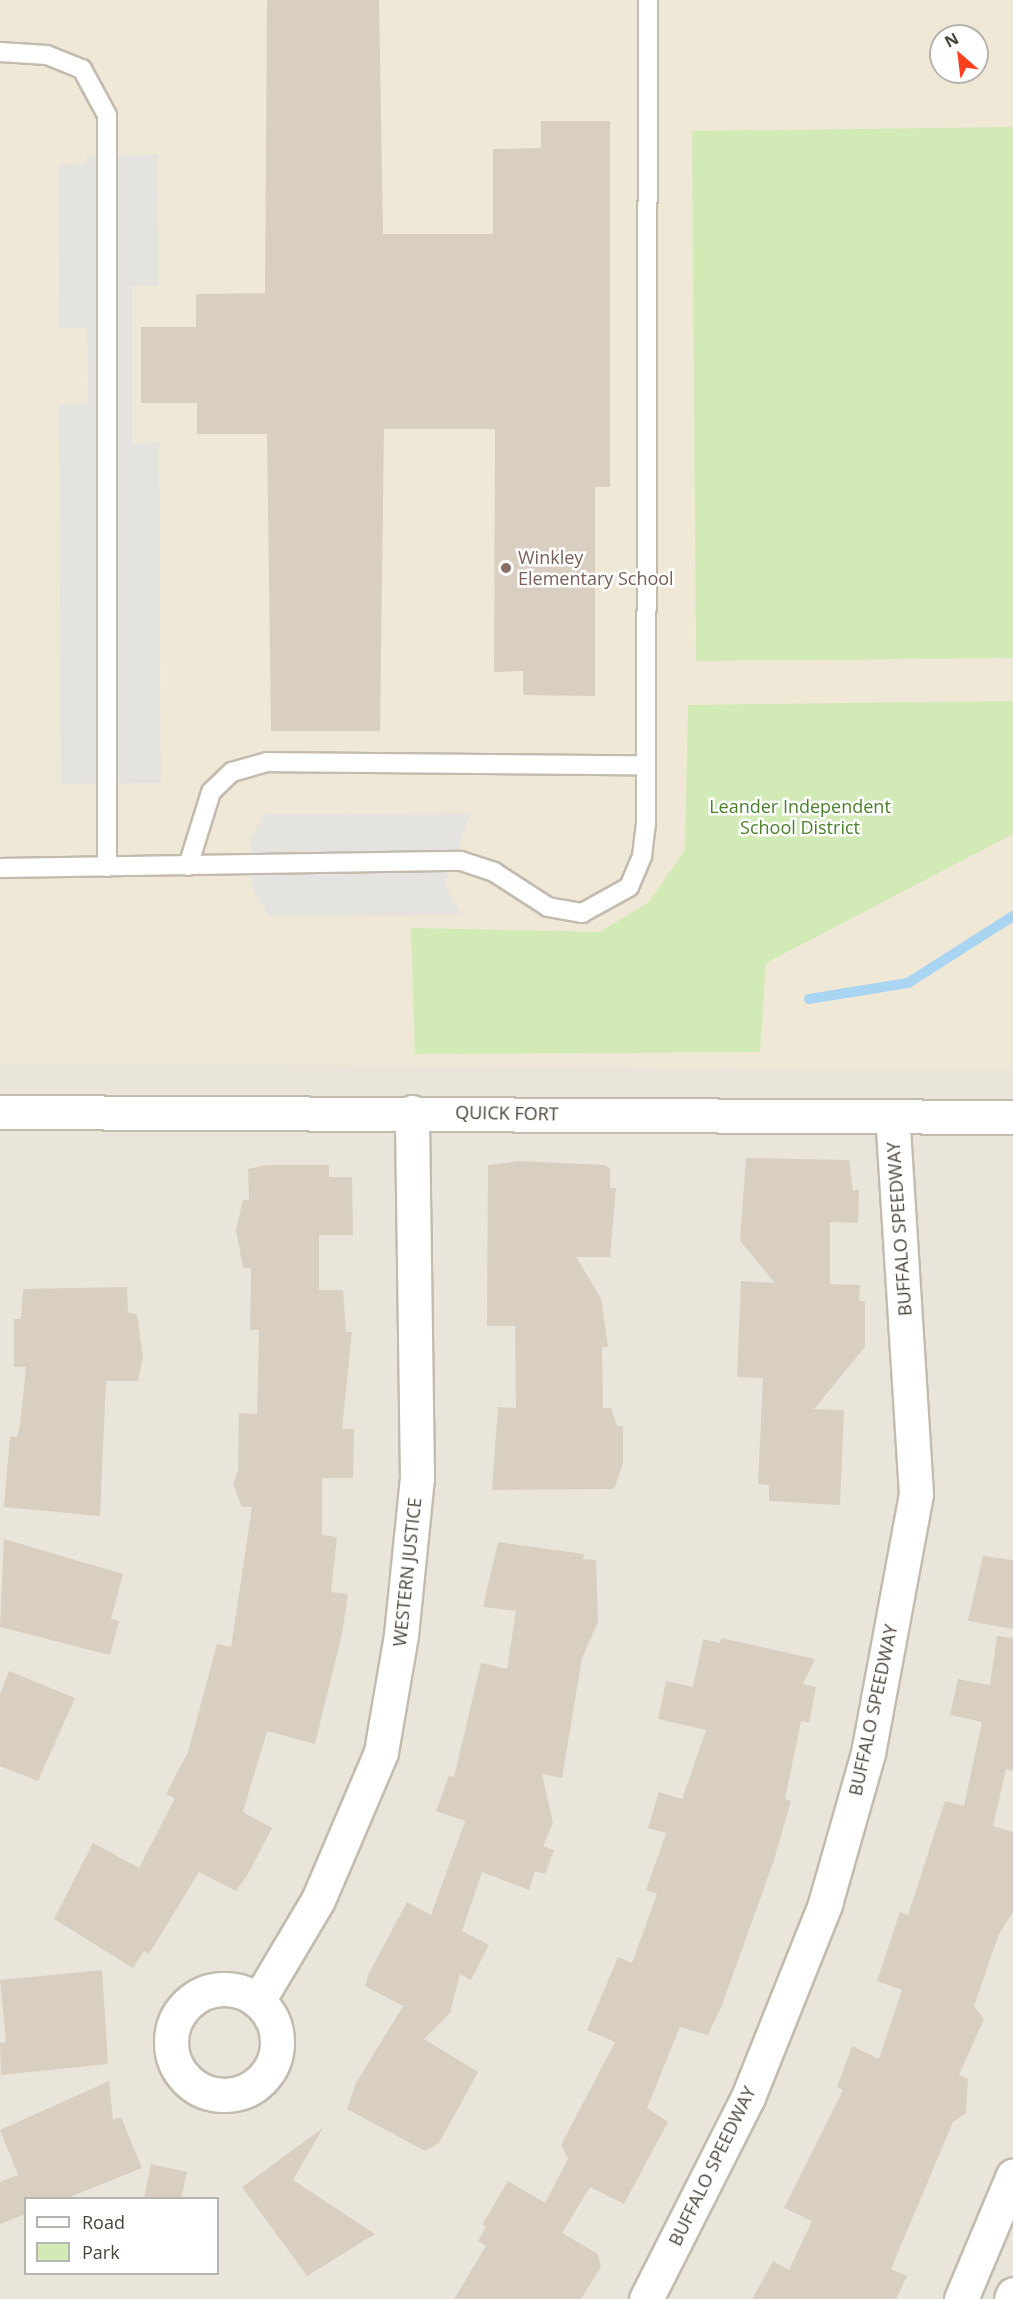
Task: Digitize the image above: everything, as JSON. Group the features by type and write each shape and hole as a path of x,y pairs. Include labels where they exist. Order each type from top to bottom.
{"street":[{"name":"QUICK FORT","path":"0,1112 412,1112 1013,1117"},
{"name":"WESTERN JUSTICE","path":"258,2001 318,1900 383,1740 417,1478 412,1112"},
{"name":"BUFFALO SPEEDWAY","path":"646,2299 748,2097 825,1904 868,1753 916,1494 892,1117"},
{"path":"961,2299 1013,2175"},
{"path":"1011,2299 1013,2294"}],"lane":[{"path":"0,867 461,861 494,872 548,907 582,913 628,887 642,856 645,765 648,0"},
{"path":"0,52 47,55 82,69 107,115 107,867"},
{"path":"188,866 211,792 232,772 267,762 645,765"}],"shaded area":[{"path":"0,0 1013,0 1013,2299 0,2299"},
{"name":"Winkley Elementary School","path":"0,0 1013,0 1013,1070 0,1063"},
{"path":"158,155 159,286 132,286 132,443 159,443 161,783 61,784 59,405 88,404 87,328 59,328 58,165 86,164 87,156"},
{"path":"471,813 445,884 461,915 269,916 252,888 250,840 265,814"}],"green space":[{"path":"1013,127 1013,658 696,661 692,131"},
{"name":"Leander Independent School District","path":"1013,701 1013,834 766,963 760,1052 415,1054 411,928 600,932 649,902 685,850 688,705"}],"building":[{"path":"267,0 379,0 383,234 493,234 493,149 541,148 541,121 610,121 610,487 595,487 595,696 523,695 523,671 494,672 495,429 384,429 380,731 271,731 267,434 197,434 197,403 141,403 141,327 196,327 196,294 265,293"},
{"path":"746,1158 849,1160 853,1190 859,1190 858,1223 830,1222 830,1284 860,1285 859,1301 865,1301 865,1347 814,1409 844,1410 840,1505 769,1501 769,1485 758,1484 763,1378 737,1377 741,1281 775,1283 740,1241"},
{"path":"520,1161 604,1165 610,1168 610,1188 616,1188 610,1257 576,1257 601,1298 608,1347 602,1347 603,1408 611,1408 617,1426 623,1426 623,1464 614,1489 492,1490 498,1407 516,1408 515,1326 487,1326 488,1165"},
{"path":"267,1165 329,1165 329,1177 352,1177 353,1235 319,1235 319,1290 343,1290 346,1332 352,1332 342,1429 354,1429 353,1478 322,1478 322,1535 337,1537 331,1592 348,1594 342,1634 315,1744 267,1731 243,1812 272,1828 248,1874 236,1891 199,1872 149,1954 144,1951 133,1968 54,1919 93,1843 139,1868 175,1798 166,1794 188,1752 217,1644 231,1647 252,1507 242,1507 233,1484 238,1470 239,1413 257,1414 259,1330 250,1330 251,1268 243,1268 236,1230 243,1200 249,1200 248,1169"},
{"path":"127,1287 128,1312 137,1315 143,1357 138,1381 106,1381 100,1516 4,1507 10,1436 17,1437 20,1425 26,1367 14,1367 14,1319 21,1319 23,1289"},
{"path":"4,1539 123,1574 111,1619 119,1621 110,1655 0,1627"},
{"path":"498,1542 584,1554 583,1559 596,1560 598,1622 582,1658 562,1778 542,1774 553,1823 543,1846 554,1850 545,1874 535,1871 529,1890 482,1872 462,1931 489,1945 471,1980 460,1974 450,2013 424,2039 478,2072 439,2143 425,2151 347,2109 356,2083 403,2006 365,1986 369,1973 407,1902 431,1915 465,1821 436,1811 449,1776 454,1777 481,1663 507,1669 516,1611 483,1607"},
{"path":"983,1556 1013,1560 1013,1629 968,1621"},
{"path":"997,1636 1013,1638 1013,1771 1006,1769 993,1826 1013,1832 1013,1912 999,1934 974,2006 984,2019 959,2075 968,2079 966,2113 953,2122 891,2269 907,2276 896,2299 752,2299 773,2261 789,2270 812,2221 784,2208 843,2090 837,2087 852,2046 879,2059 902,1990 877,1981 900,1912 908,1915 945,1801 964,1806 982,1722 950,1715 958,1679 990,1685"},
{"path":"721,1638 815,1659 803,1684 816,1687 809,1723 801,1721 785,1799 791,1801 774,1860 722,2005 708,2035 680,2027 647,2108 668,2122 624,2204 590,2187 562,2233 598,2254 601,2267 581,2299 454,2299 486,2246 478,2241 486,2227 482,2225 508,2181 545,2203 568,2159 561,2145 615,2042 587,2030 618,1957 632,1963 657,1894 646,1890 666,1833 648,1828 659,1792 682,1799 706,1730 658,1719 666,1681 693,1687 703,1639 720,1643"},
{"path":"9,1671 75,1698 38,1781 0,1766 0,1694"},
{"path":"102,1970 108,2064 1,2075 0,2043 6,2042 0,1980"},
{"path":"109,2081 113,2120 121,2117 142,2168 70,2197 24,2197 24,2215 0,2224 0,2182 18,2175 0,2130"},
{"path":"323,2128 293,2180 375,2234 307,2276 242,2187"},
{"path":"151,2164 187,2172 181,2197 144,2197"}],"waterway":[{"path":"809,999 908,983 1013,916"}],"place":[{"name":"Winkley Elementary School","path":"506,568"}]}
